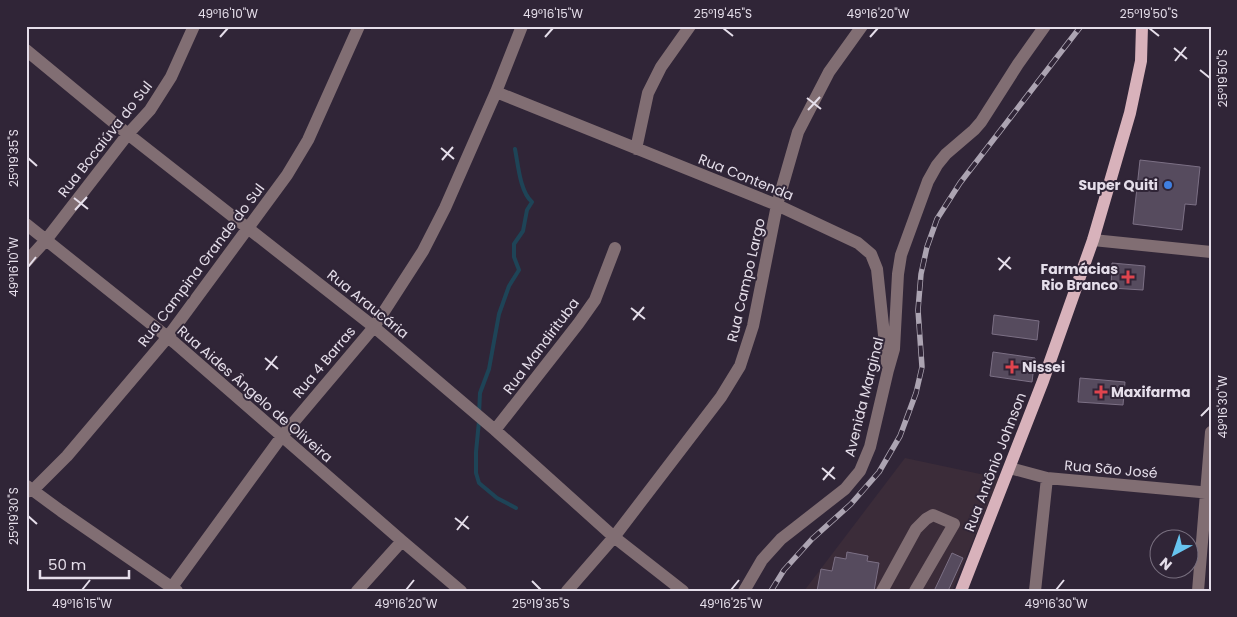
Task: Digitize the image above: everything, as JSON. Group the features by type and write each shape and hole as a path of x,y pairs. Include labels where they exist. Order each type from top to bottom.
{"main road":[{"name":"Rua Antônio Johnson","path":"961,591 1043,381 1093,240 1130,113 1141,61 1142,26"}],"street":[{"name":"Rua Bocaiúva do Sul","path":"26,262 46,240 128,134 150,110 171,78 194,26"},
{"name":"Rua Campina Grande do Sul","path":"28,489 67,456 167,338 287,175 308,140 359,26"},
{"name":"Rua 4 Barras","path":"173,590 282,436 374,326 423,251 441,217 496,92 522,26"},
{"path":"636,148 648,94 661,68 690,26"},
{"name":"Rua Campo Largo","path":"566,591 614,537 722,397 740,366 753,326 777,205 798,132 829,72 862,26"},
{"name":"Avenida Marginal","path":"744,591 762,560 781,539 845,489 860,471 870,447 894,349 900,255 928,181 946,154 981,122 1045,26"},
{"name":"Rua Araucária","path":"26,50 128,134 374,326 495,430 614,537 683,591"},
{"name":"Rua Contenda","path":"496,92 777,205 858,243 871,254 878,270 888,370"},
{"name":"Rua Aides Ângelo de Oliveira","path":"26,224 182,349 461,591"},
{"path":"1093,240 1211,252"},
{"name":"Rua Mandirituba","path":"495,430 595,300 615,248"},
{"path":"1198,591 1208,493 1211,432"},
{"name":"Rua São José","path":"1010,468 1047,478 1208,493"},
{"path":"1035,591 1047,478"},
{"path":"28,489 173,590"},
{"path":"882,591 916,529 933,515 954,524 915,591"},
{"path":"357,591 402,541"}],"shaded area":[{"path":"905,458 999,478 952,591 804,591"}],"building":[{"name":"Super Quiti","path":"1140,160 1200,167 1196,205 1185,204 1182,230 1133,224"},
{"name":"Farmácias Rio Branco","path":"1112,263 1145,266 1143,290 1111,288"},
{"path":"994,315 1039,321 1037,340 992,334"},
{"name":"Nissei","path":"993,352 1035,358 1032,382 990,376"},
{"name":"Maxifarma","path":"1080,378 1125,382 1123,405 1078,402"},
{"path":"847,552 868,556 867,561 879,563 874,591 817,591 821,569 832,571 835,557 846,559"},
{"path":"952,553 963,558 948,591 934,591"}],"waterway":[{"path":"479,414 480,393 489,369 499,314 509,286 519,270 514,257 514,244 523,231 527,210 532,202 522,185 515,149"},
{"path":"479,421 476,452 476,473 479,483 497,498 516,508"}],"railway":[{"path":"771,591 784,570 812,539 851,504 879,472 900,436 916,393 922,367 918,310 921,274 927,247 937,219 960,183 1081,26"}],"place":[{"name":"Super Quiti","path":"1168,185"},
{"name":"Farmácias Rio Branco","path":"1128,277"},
{"name":"Nissei","path":"1012,367"},
{"name":"Maxifarma","path":"1101,392"}]}
